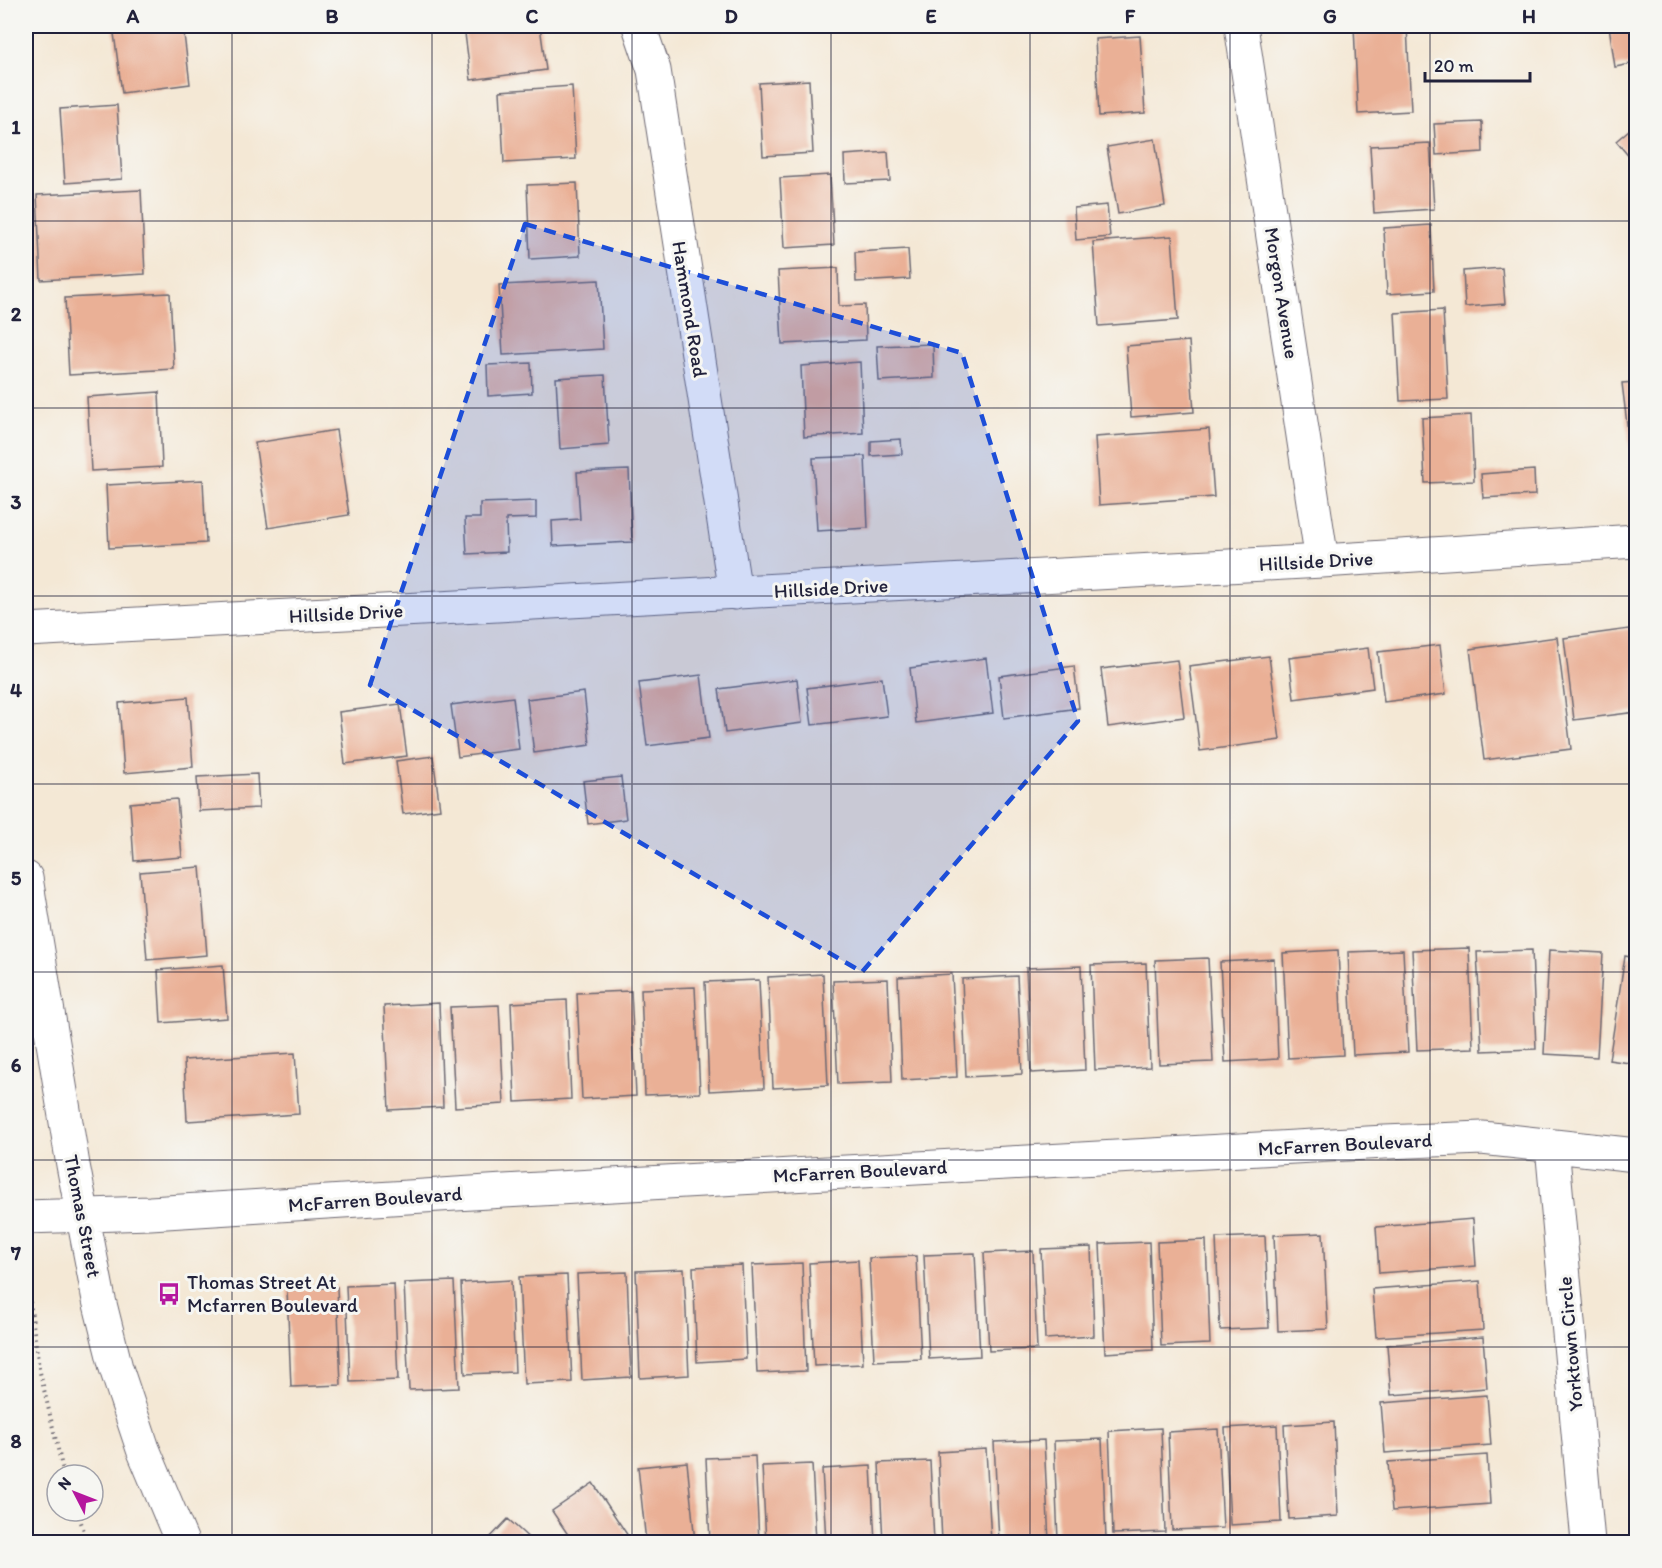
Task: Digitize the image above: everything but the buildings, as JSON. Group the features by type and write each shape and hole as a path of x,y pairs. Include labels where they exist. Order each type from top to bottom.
{"street":[{"name":"Hammond Road","path":"639,26 654,70 735,593"},
{"name":"Morgon Avenue","path":"1241,26 1322,561"},
{"name":"Hillside Drive","path":"26,630 1322,561 1636,541"},
{"name":"Thomas Street","path":"26,878 82,1216 99,1300 116,1368 147,1462 182,1542"},
{"name":"McFarren Boulevard","path":"26,1217 82,1216 1482,1138 1636,1155"},
{"name":"Yorktown Circle","path":"1551,1146 1588,1542"}],"path":[{"path":"26,1272 39,1368 60,1463"},
{"path":"81,1523 88,1542"}],"highlighted area":[{"path":"525,224 962,353 1078,721 862,972 370,685"}],"place":[{"name":"Thomas Street At Mcfarren Boulevard","path":"169,1294"}]}
